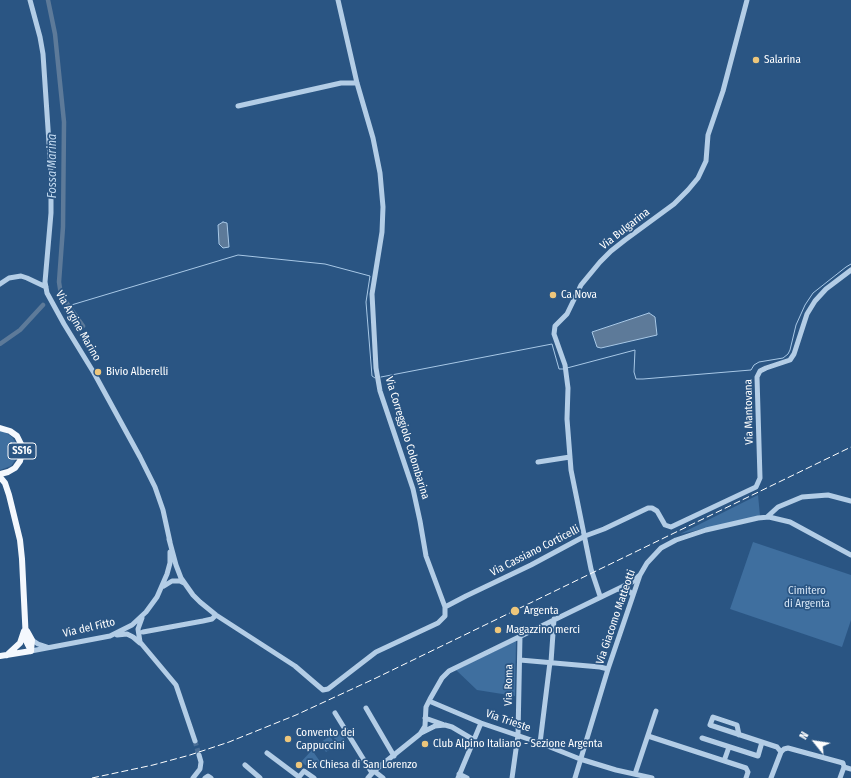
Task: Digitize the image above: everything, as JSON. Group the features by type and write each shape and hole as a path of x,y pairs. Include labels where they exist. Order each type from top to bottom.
{"main road":[{"name":"SS16","path":"0,428 14,433 21,444 22,452 20,461 11,471 8,481 9,495"},
{"name":"SS16","path":"0,474 11,471"},
{"name":"SS16","path":"0,478 5,483 9,495 21,545 26,641 31,651"},
{"name":"SS16","path":"25,624 32,640 31,651"},
{"name":"SS16","path":"7,655 20,643 25,624"},
{"name":"Via del Fitto","path":"0,656 31,651"}],"street":[{"name":"Via Argine Marino","path":"30,0 43,50 51,173 52,213 45,282 46,287 53,305 98,379 155,487 163,510 169,539 170,558 167,574"},
{"name":"Via Correggiolo Colombarina","path":"338,0 373,138 380,173 383,207 382,232 372,294 375,361 380,391 413,489 426,556 445,608"},
{"name":"Via Bulgarina","path":"600,596 593,579 571,470 567,419 568,388 565,368 554,334 555,326 567,314 584,280 611,251 674,204 698,178 706,161 708,134 723,91 747,0"},
{"path":"238,106 341,84 358,83"},
{"name":"Via Mantovana","path":"760,478 757,377 760,371 790,360 794,354 807,314 814,301 826,289 851,270"},
{"path":"0,284 9,278 21,276 46,287"},
{"path":"538,462 570,457"},
{"name":"Via Cassiano Corticelli","path":"445,608 466,596 531,566 585,536 652,508 657,511 665,525 671,527 754,488 758,485 760,478"},
{"path":"767,517 778,507 802,497 828,495 851,501"},
{"name":"Via Giacomo Matteotti","path":"575,778 608,669 640,575 652,556 661,548 670,543 713,528 767,517 790,522 851,555"},
{"path":"169,539 180,574 186,586 196,599 216,615 295,666 307,675 321,690 326,690 376,652 442,621 445,616 445,608"},
{"path":"167,574 172,572 180,574"},
{"path":"167,574 174,580 180,581 186,586"},
{"name":"Via del Fitto","path":"31,651 110,636 130,627 144,615 153,604 163,586 167,574"},
{"path":"608,593 632,582 640,575"},
{"path":"163,586 174,580"},
{"path":"420,734 425,726 425,718 429,701 442,678 449,671 600,596 620,589 629,591 633,595"},
{"path":"144,615 139,624 141,632 140,642 176,685 195,741"},
{"path":"133,637 130,627 141,632 209,620 216,615"},
{"path":"540,743 551,662 554,619"},
{"path":"110,636 127,634 133,637 145,648"},
{"name":"Via Roma","path":"512,778 518,736 520,636"},
{"path":"32,640 48,648"},
{"path":"520,660 608,669"},
{"name":"Via Trieste","path":"429,701 481,723 540,743 580,759 634,776 652,778"},
{"path":"366,708 394,756"},
{"path":"634,776 656,711"},
{"path":"335,714 372,774 383,778"},
{"path":"739,734 737,725 713,717 710,725 778,747 780,752"},
{"path":"425,718 452,727 474,740"},
{"path":"467,778 459,776 481,723"},
{"path":"372,774 420,734 434,726 444,724"},
{"path":"648,736 748,769 746,778"},
{"path":"702,738 758,756 762,742"},
{"path":"724,761 729,747"},
{"path":"771,778 780,752 788,748 843,763 844,767 851,769"},
{"path":"267,753 299,777 304,771 314,778"},
{"path":"193,778 200,768 201,762 199,755"},
{"path":"245,765 260,778"},
{"path":"840,778 844,767"},
{"path":"205,778 208,776 211,778"}],"green space":[{"path":"0,431 5,432 12,437 16,443 18,451 16,459 11,466 0,470"},
{"path":"758,495 760,516 680,534"},
{"name":"Cimitero di Argenta","path":"753,542 851,575 851,620 842,647 730,609"},
{"path":"516,641 515,696 477,690 456,670"},
{"path":"341,733 345,740 338,744 334,738"},
{"path":"330,736 336,746 326,752 321,745 323,744 321,742"},
{"path":"312,750 321,763 311,769 301,762"}],"shaded area":[{"path":"223,222 227,223 229,247 223,248 219,244 218,225"},
{"path":"649,313 655,317 657,335 601,348 597,347 592,332"}],"waterway":[{"name":"Fossa Marina","path":"48,0 55,34 64,122 63,227 59,282 61,295 83,326"},
{"path":"68,306 238,255 325,264 370,276 366,302 372,376 375,378"},
{"path":"567,368 635,350 634,372 636,379 751,370 754,365 759,362 783,358 788,354 796,325 805,305 813,293 851,264"},
{"path":"0,344 20,330 43,305"},
{"path":"381,377 552,344 559,369 563,369"}],"tunnel":[{"path":"195,741 199,755"}],"railway":[{"path":"92,778 153,765 190,755 229,742 296,715 376,678 851,447"}],"place":[{"name":"Salarina","path":"756,60"},
{"name":"Ca Nova","path":"553,295"},
{"name":"Bivio Alberelli","path":"98,372"},
{"name":"Argenta","path":"515,611"},
{"name":"Magazzino merci","path":"498,630"},
{"name":"Convento dei Cappuccini","path":"288,739"},
{"name":"Club Alpino Italiano - Sezione Argenta","path":"425,744"},
{"name":"Ex Chiesa di San Lorenzo","path":"299,765"}]}
